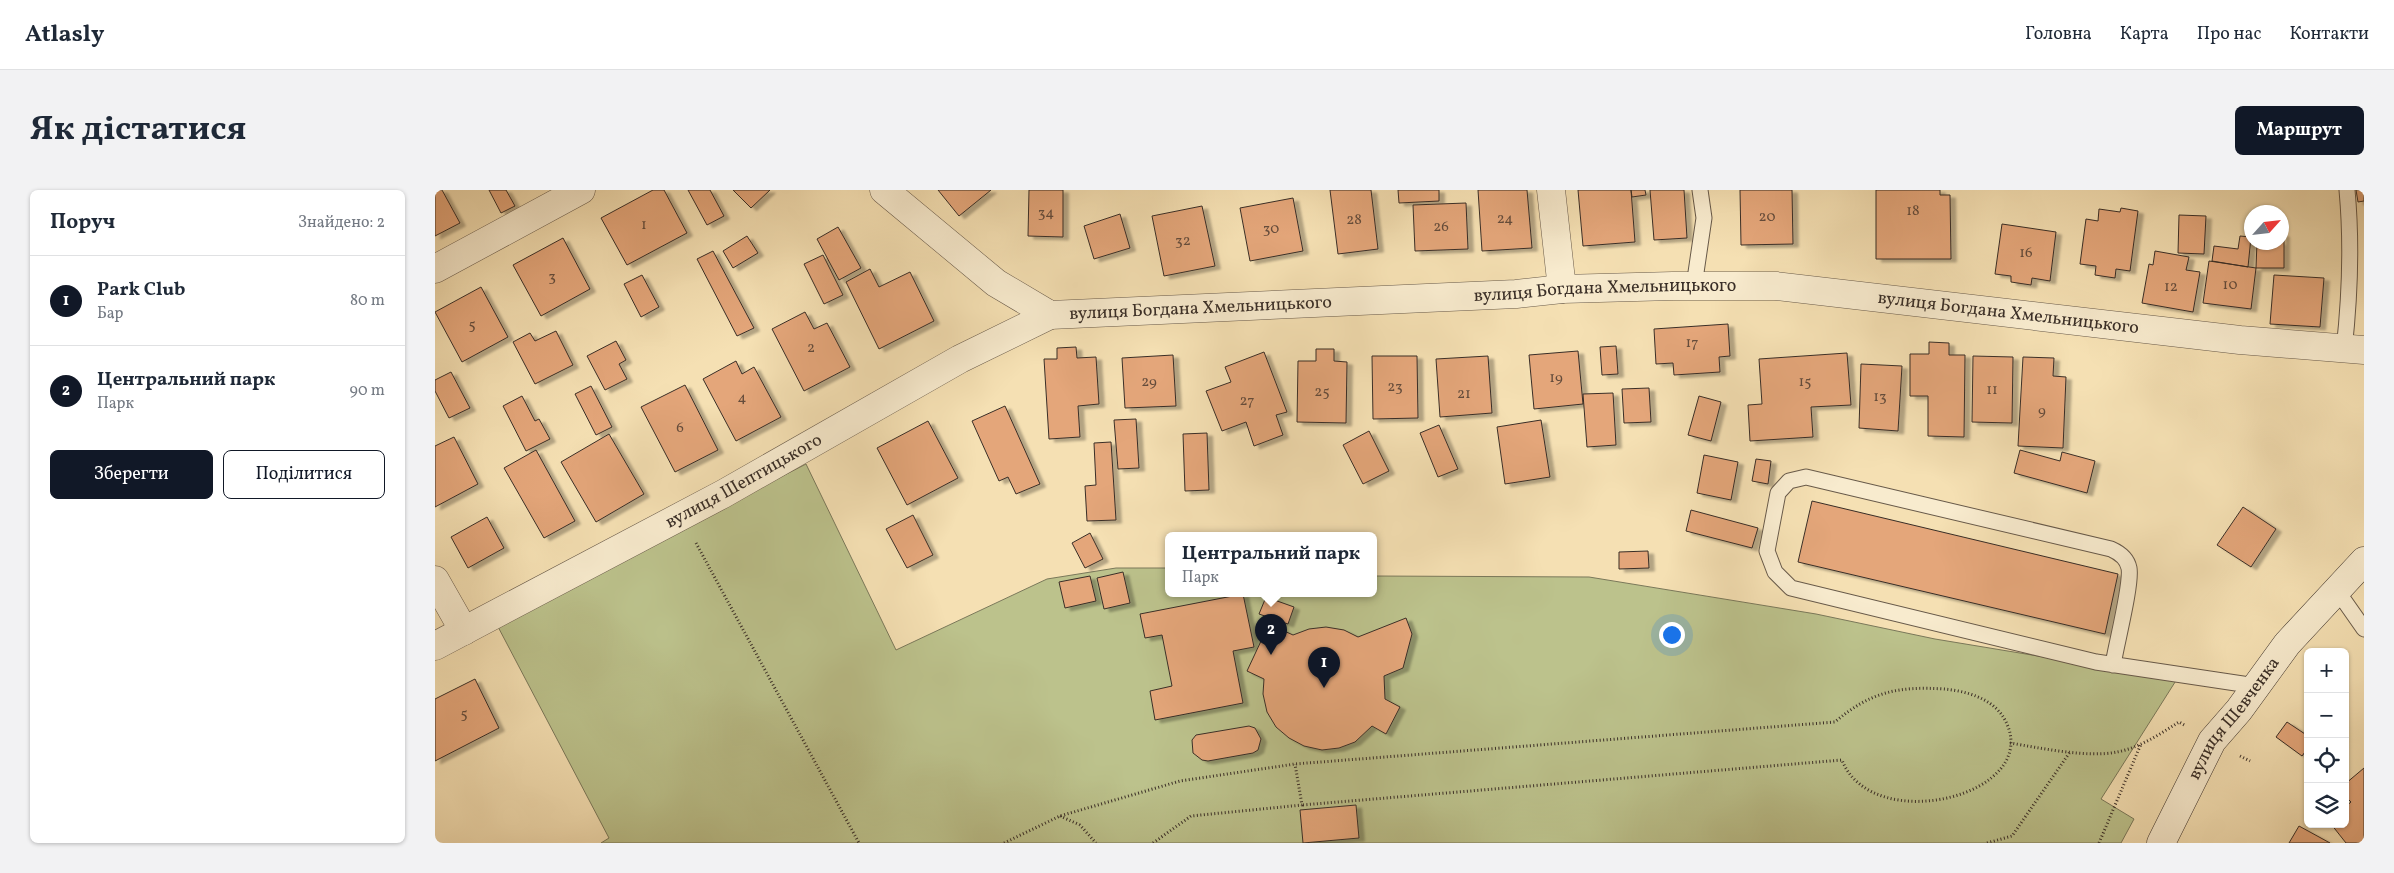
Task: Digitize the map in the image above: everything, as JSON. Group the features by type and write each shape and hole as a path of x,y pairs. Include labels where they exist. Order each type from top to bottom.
{"street":[{"path":"435,269 581,190"},
{"name":"вулиця Богдана Хмельницького","path":"884,190 996,284 1050,314 1497,295 1562,289 1776,286 2240,340 2354,350"},
{"path":"1551,190 1562,289"},
{"name":"вулиця Шептицького","path":"435,646 681,515 960,359 1050,314"},
{"name":"вулиця Шевченка","path":"2161,843 2212,741 2287,644 2335,589 2364,561"},
{"path":"435,580 464,631"}],"lane":[{"path":"1694,286 1704,218 1700,190"},
{"path":"2347,190 2354,350"},
{"path":"2113,665 2129,576 2126,561 2120,554 2111,549 1806,477 1789,481 1778,493 1767,552 1775,572 1791,588 2113,665 2256,686"},
{"path":"2335,589 2364,629"}],"path":[{"path":"681,515 859,843"},
{"path":"1004,843 1059,816 1180,781 1295,764 1835,722 1869,698 1885,692 1918,688 1955,690 1983,700 1999,710 2009,727 2010,743 2001,766 1986,782 1959,796 1930,802 1903,801 1877,794 1851,778 1842,760 1191,816 1153,843"},
{"path":"2010,743 2070,752 2116,752 2141,743 2099,843"},
{"path":"1987,843 2012,836 2070,752"},
{"path":"1295,764 1302,805"},
{"path":"1059,816 1080,825 1096,843"}],"green space":[{"path":"806,464 896,650 1047,579 1116,568 1165,568 1165,597 1377,597 1377,576 1589,577 1816,614 1935,639 2177,679 2101,799 2134,819 2121,843 601,843 609,838 496,623"}],"building":[{"path":"435,190 442,190 460,223 435,236"},
{"path":"489,190 506,190 515,206 501,213"},
{"path":"653,190 664,190 687,233 627,265 601,218"},
{"path":"688,190 710,190 724,216 707,225"},
{"path":"733,190 770,190 751,208"},
{"path":"938,190 991,190 959,216"},
{"path":"1029,190 1063,190 1063,237 1028,236"},
{"path":"1330,190 1371,190 1378,249 1338,254"},
{"path":"1398,190 1439,190 1439,201 1399,203"},
{"path":"1478,190 1527,190 1532,248 1482,251"},
{"path":"1578,190 1631,190 1635,242 1583,246"},
{"path":"1631,190 1645,190 1646,195 1632,197"},
{"path":"1650,190 1684,190 1687,238 1654,240"},
{"path":"1740,190 1792,190 1793,244 1741,245"},
{"path":"1876,190 1940,190 1940,195 1950,195 1951,259 1876,259"},
{"path":"2356,190 2364,190 2364,201 2358,202"},
{"path":"1293,198 1303,251 1250,261 1240,208"},
{"path":"1466,203 1468,249 1415,251 1413,205"},
{"path":"1202,206 1215,266 1164,276 1152,216"},
{"path":"2121,208 2138,211 2130,271 2116,269 2115,278 2095,275 2096,266 2080,264 2086,219 2098,221 2099,209 2120,212"},
{"path":"1120,214 1130,248 1094,259 1084,226"},
{"path":"2179,215 2206,216 2204,254 2178,253"},
{"path":"2002,224 2056,232 2050,281 2032,278 2031,285 2011,282 2011,276 1995,274"},
{"path":"838,227 861,268 839,280 817,239"},
{"path":"747,236 758,253 733,268 723,251"},
{"path":"2240,236 2244,236 2244,250 2250,250 2248,267 2212,261 2214,246 2238,249"},
{"path":"563,238 590,289 541,316 513,265"},
{"path":"2257,250 2284,250 2284,268 2256,268"},
{"path":"713,251 754,328 737,336 697,259"},
{"path":"2155,251 2189,257 2186,270 2200,272 2193,312 2142,303 2149,264 2153,265"},
{"path":"823,255 843,295 824,304 804,264"},
{"path":"2209,261 2256,268 2251,309 2203,303"},
{"path":"870,269 879,287 910,272 934,321 879,349 846,282"},
{"path":"642,275 659,307 641,317 624,284"},
{"path":"2274,275 2324,278 2320,327 2270,324"},
{"path":"481,287 508,337 462,362 435,312"},
{"path":"805,312 814,329 827,323 850,367 804,391 772,329"},
{"path":"1728,324 1730,356 1719,357 1720,372 1674,375 1673,363 1656,364 1654,329"},
{"path":"556,331 573,365 535,384 513,342 530,333 535,341"},
{"path":"616,341 626,360 619,364 627,379 605,390 587,356"},
{"path":"1929,342 1949,343 1949,355 1965,355 1964,437 1928,436 1928,396 1910,396 1910,354 1929,354"},
{"path":"1616,346 1618,374 1602,375 1600,347"},
{"path":"1076,347 1077,358 1096,357 1099,404 1078,406 1080,437 1049,439 1044,359 1057,359 1057,348"},
{"path":"1316,349 1334,349 1334,361 1347,362 1346,423 1297,422 1298,361 1316,361"},
{"path":"1578,351 1583,404 1534,409 1529,355"},
{"path":"1264,352 1287,412 1276,415 1283,435 1254,446 1246,422 1222,431 1206,391 1231,382 1225,367"},
{"path":"1847,353 1851,405 1811,407 1813,437 1750,441 1748,405 1762,404 1759,359"},
{"path":"1173,355 1176,406 1125,408 1122,358"},
{"path":"1372,356 1417,356 1418,418 1373,419"},
{"path":"1488,356 1492,413 1440,417 1436,359"},
{"path":"1973,356 2013,357 2012,423 1972,422"},
{"path":"2023,357 2054,358 2053,376 2066,377 2063,448 2018,446"},
{"path":"736,361 742,374 754,367 781,417 736,441 703,379"},
{"path":"1861,364 1902,366 1898,431 1859,428"},
{"path":"451,372 470,408 449,418 435,391 435,380"},
{"path":"685,385 718,450 675,472 641,407"},
{"path":"591,386 612,427 596,435 575,394"},
{"path":"1649,388 1651,422 1624,423 1622,389"},
{"path":"1613,393 1616,445 1587,447 1583,394"},
{"path":"522,396 535,421 539,419 550,439 526,451 503,406"},
{"path":"1699,396 1721,402 1711,441 1688,435"},
{"path":"1005,406 1040,484 1016,494 1008,477 999,481 972,421"},
{"path":"1136,419 1139,468 1118,469 1114,420"},
{"path":"1541,420 1550,477 1505,484 1497,427"},
{"path":"928,421 958,478 907,505 877,448"},
{"path":"1439,425 1458,469 1438,477 1420,433"},
{"path":"1369,431 1389,471 1363,484 1343,445"},
{"path":"1207,433 1209,490 1185,491 1183,434"},
{"path":"609,434 644,494 596,522 561,462"},
{"path":"454,437 478,484 435,507 435,446"},
{"path":"1111,442 1116,520 1087,521 1085,486 1096,485 1094,443"},
{"path":"536,450 575,521 544,538 504,468"},
{"path":"2020,450 2060,461 2062,452 2095,461 2087,493 2014,473"},
{"path":"1704,455 1738,462 1731,500 1697,493"},
{"path":"1756,459 1771,461 1768,484 1752,481"},
{"path":"1812,501 2118,574 2105,634 1798,562"},
{"path":"2243,507 2276,529 2251,567 2217,545"},
{"path":"1691,510 1758,528 1752,548 1686,531"},
{"path":"913,515 933,555 907,568 886,529"},
{"path":"487,517 504,548 468,568 451,537"},
{"path":"1090,533 1103,559 1085,568 1072,543"},
{"path":"1648,551 1649,568 1619,569 1619,552"},
{"path":"1123,572 1130,603 1104,609 1097,578"},
{"path":"1090,576 1096,601 1065,608 1059,582"},
{"path":"1228,597 1244,597 1254,647 1233,651 1243,703 1155,720 1150,691 1172,686 1162,635 1145,638 1140,614"},
{"path":"1266,597 1294,607 1288,624 1259,614"},
{"path":"1406,618 1412,634 1403,668 1384,676 1385,699 1400,707 1386,734 1372,726 1355,742 1339,748 1322,750 1304,746 1289,738 1276,727 1267,712 1263,694 1264,679 1247,671 1269,624 1293,635 1309,629 1326,627 1344,630 1358,637"},
{"path":"475,679 499,728 435,761 435,699"},
{"path":"2287,722 2304,733 2304,753 2302,756 2276,737"},
{"path":"1249,726 1255,728 1261,739 1258,750 1253,753 1208,761 1202,760 1193,753 1192,740 1196,735"},
{"path":"2364,768 2364,843 2346,843 2334,828 2349,828 2349,804 2351,802 2349,800 2349,781"},
{"path":"1356,805 1359,838 1303,843 1300,810"},
{"path":"2299,826 2330,843 2289,843"}],"place":[{"name":"Центральний парк","path":"1271,655"},
{"name":"Park Club","path":"1324,688"}]}
